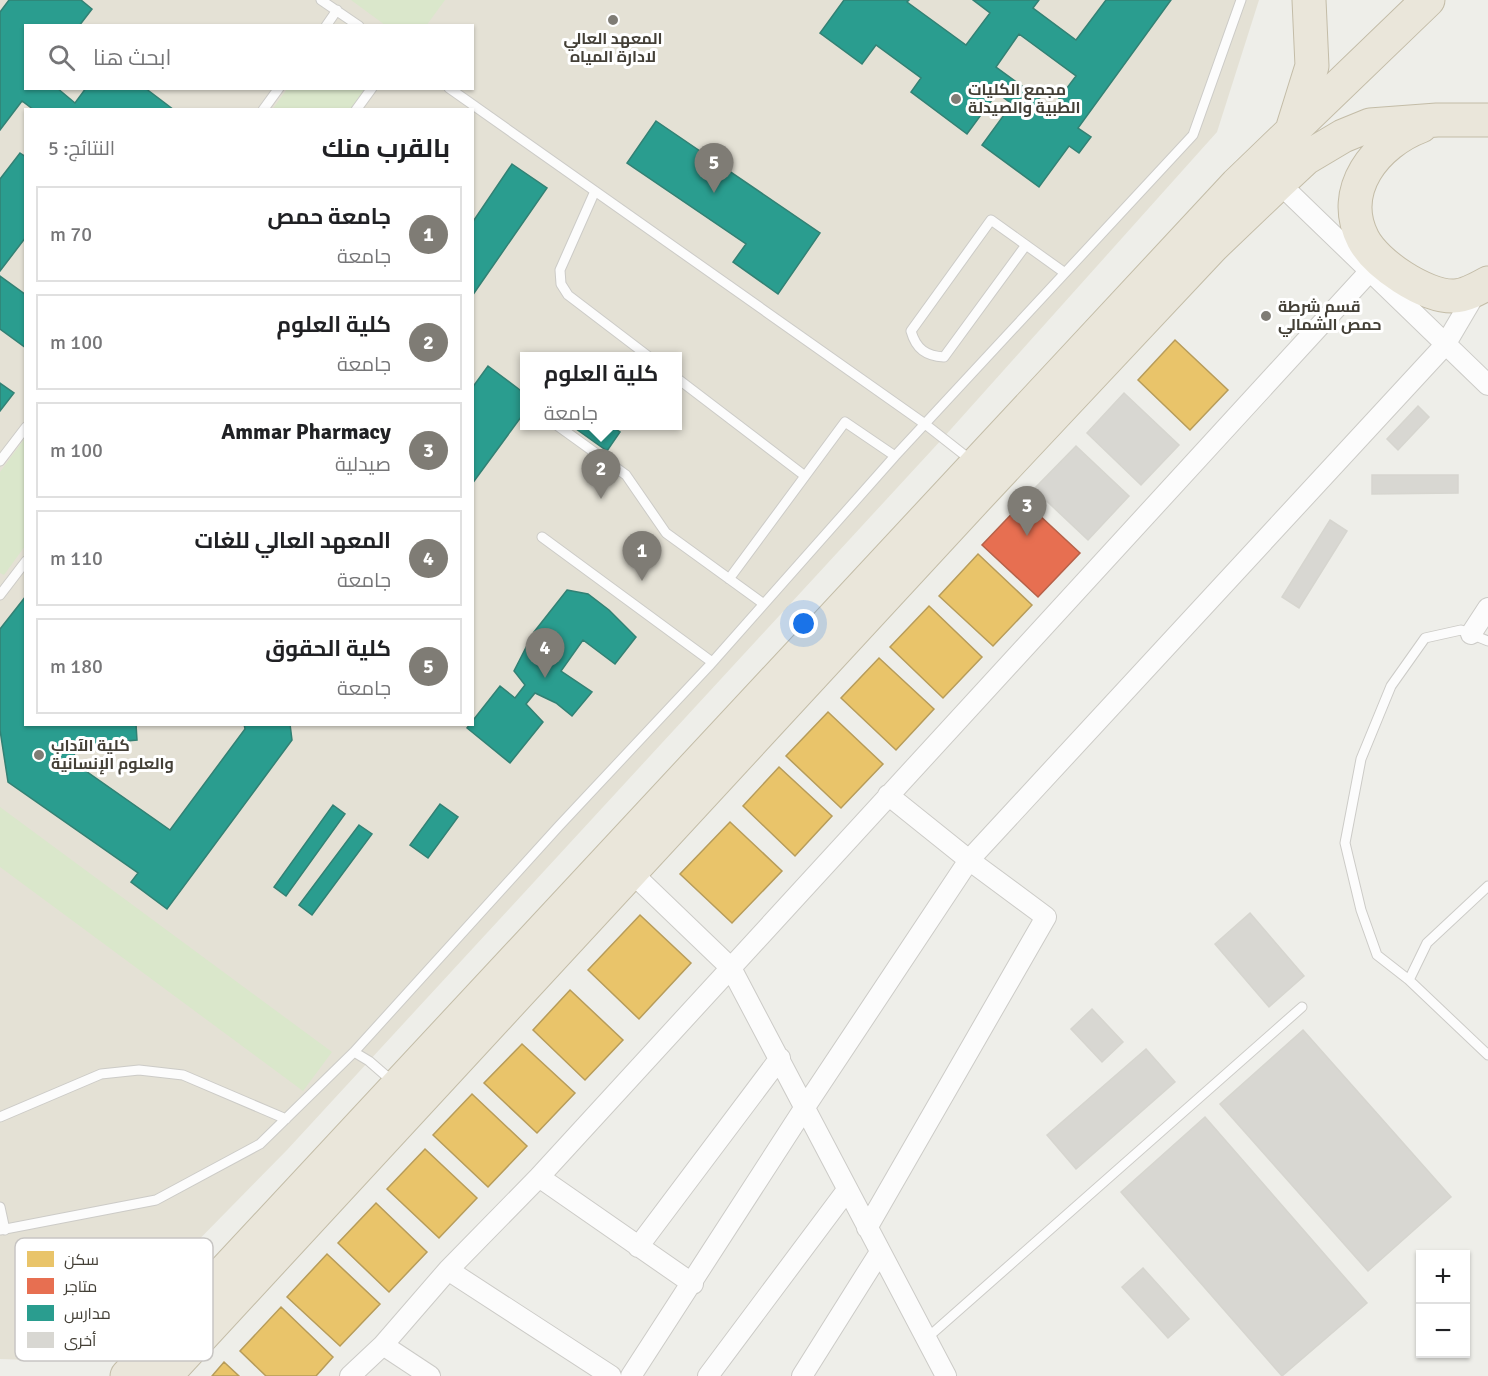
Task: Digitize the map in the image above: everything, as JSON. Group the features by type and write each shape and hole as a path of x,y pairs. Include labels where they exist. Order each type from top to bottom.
{"highway":[{"path":"1292,131 1312,66 1310,0"},
{"path":"213,1283 1228,193 1428,0"},
{"path":"1437,120 1400,134 1380,150 1360,179 1355,204 1357,222 1377,266 1408,283 1426,290 1454,296 1484,286"},
{"path":"213,1324 630,871 1165,297 1279,183 1306,158 1343,136 1370,125 1437,120 1488,120"},
{"path":"127,1376 141,1361"},
{"path":"165,1376 179,1361"}],"street":[{"path":"1279,183 1377,266 1445,345 1488,385"},
{"path":"350,1376 382,1345 448,1270 539,1177 1377,266"},
{"path":"631,1376 693,1284 805,1107 969,860 1445,345 1484,286"},
{"path":"1480,638 1488,608"},
{"path":"867,1228 1046,916 969,860 888,795"},
{"path":"630,871 731,968 946,1376"},
{"path":"638,1247 780,1058"},
{"path":"539,1177 693,1284"},
{"path":"708,1376 847,1190"},
{"path":"802,1376 880,1251"},
{"path":"448,1270 611,1376"},
{"path":"382,1345 430,1376"}],"lane":[{"path":"321,0 356,24"},
{"path":"0,1207 3,1230 156,1200 260,1144 354,1052 559,826 712,662 895,456 1198,128 1241,0"},
{"path":"328,24 338,10"},
{"path":"264,108 278,90"},
{"path":"357,108 371,90"},
{"path":"452,90 926,424 976,465"},
{"path":"595,191 560,270 561,284 568,295 642,352"},
{"path":"1026,245 944,357 932,357 915,345 911,331 991,220 1026,245 1065,273"},
{"path":"682,382 805,477"},
{"path":"729,579 845,422 895,456"},
{"path":"0,460 24,429"},
{"path":"564,430 626,475 666,533 764,604"},
{"path":"542,537 712,662"},
{"path":"0,595 3,584 24,563"},
{"path":"1480,638 1461,630 1425,638 1391,686 1361,759 1345,843 1361,910 1377,955 1409,980 1488,1054"},
{"path":"1409,980 1427,943 1488,886"},
{"path":"926,1339 1302,1007"},
{"path":"354,1052 369,1061 397,1085"},
{"path":"0,1117 101,1074 139,1070 183,1075 285,1119"}],"shaded area":[{"path":"0,0 1259,0 1217,132 943,438 287,1150 201,1238 15,1238 15,1359 0,1359"}],"green space":[{"path":"351,0 445,0 427,24 384,24"},
{"path":"286,90 367,90 353,108 273,108"},
{"path":"24,439 24,547 4,575 0,573 0,472"},
{"path":"0,807 332,1052 303,1091 0,867"}],"building: سكن":[{"path":"1175,340 1228,390 1190,430 1138,380"},
{"path":"978,554 1032,605 993,646 939,596"},
{"path":"929,606 982,657 943,698 890,647"},
{"path":"879,658 934,709 896,750 841,698"},
{"path":"828,712 883,764 841,808 786,756"},
{"path":"779,767 832,816 795,856 743,806"},
{"path":"730,822 782,871 732,923 680,874"},
{"path":"640,915 691,963 639,1019 588,970"},
{"path":"570,990 623,1040 585,1080 533,1030"},
{"path":"522,1044 575,1093 537,1133 484,1083"},
{"path":"472,1094 527,1146 488,1187 433,1135"},
{"path":"425,1149 477,1198 439,1238 387,1189"},
{"path":"376,1203 427,1252 389,1292 338,1243"},
{"path":"327,1254 380,1304 340,1346 287,1297"},
{"path":"281,1307 333,1357 316,1376 266,1376 240,1351"},
{"path":"224,1362 239,1376 212,1376"}],"building: متاجر":[{"path":"1024,501 1080,553 1038,597 982,545"}],"building: مدارس":[{"path":"9,0 81,0 92,9 81,24 24,24 24,90 59,90 75,103 85,90 148,90 171,108 31,108 22,101 0,130 0,12"},
{"name":"مجمع الكليات الطبية والصيدلة","path":"844,0 909,0 907,2 966,45 990,13 973,0 1039,0 1033,8 1076,40 1106,0 1171,0 1078,128 1091,137 1079,153 1069,146 1039,187 982,145 1012,104 997,93 967,134 911,92 921,78 876,45 862,64 820,33","holes":["1019,34 1076,76 1052,108 996,67"]},
{"path":"656,121 820,233 778,294 733,262 746,244 627,163"},
{"path":"20,153 24,156 24,240 0,271 0,179"},
{"path":"512,164 547,188 474,293 474,220"},
{"path":"0,276 24,294 24,347 0,329"},
{"path":"488,366 520,390 520,418 474,481 474,385"},
{"path":"0,383 14,393 0,411"},
{"path":"578,430 617,430 620,432 607,451"},
{"path":"567,590 588,594 609,610 636,637 615,664 583,640 561,671 592,692 572,716 556,703 535,693 526,704 543,722 510,763 467,728 474,726 474,719 500,686 515,698 525,685 514,671 534,632"},
{"name":"كلية الآداب والعلوم الإنسانية","path":"24,599 24,726 136,726 137,740 73,746 76,764 170,830 245,729 244,726 290,726 292,740 167,909 131,882 138,873 8,782 0,730 0,629"},
{"path":"440,804 458,817 428,858 410,845"},
{"path":"333,805 345,814 286,896 274,887"},
{"path":"359,825 372,834 312,915 299,905"}],"building: أخرى":[{"path":"1124,393 1179,445 1141,485 1087,433"},
{"path":"1418,406 1429,417 1398,450 1387,439"},
{"path":"1076,446 1129,496 1088,540 1034,489"},
{"path":"1372,475 1458,475 1458,493 1372,494"},
{"path":"1330,520 1347,531 1299,608 1282,597"},
{"path":"1250,913 1304,976 1269,1007 1215,944"},
{"path":"1092,1009 1123,1042 1102,1062 1071,1029"},
{"path":"1303,1030 1451,1197 1368,1271 1220,1104"},
{"path":"1146,1049 1175,1082 1076,1169 1047,1135"},
{"path":"1205,1117 1367,1303 1282,1376 1121,1192"},
{"path":"1143,1268 1189,1319 1168,1338 1122,1287"}],"place":[{"name":"المعهد العالي لادارة المياه","path":"613,20"},
{"name":"مجمع الكليات الطبية والصيدلة","path":"956,99"},
{"name":"كلية الحقوق","path":"714,193"},
{"name":"قسم شرطة حمص الشمالي","path":"1266,316"},
{"name":"كلية العلوم","path":"601,499"},
{"name":"Ammar Pharmacy","path":"1027,536"},
{"name":"جامعة حمص","path":"642,581"},
{"name":"المعهد العالي للغات","path":"545,678"},
{"name":"كلية الآداب والعلوم الإنسانية","path":"39,755"}]}
